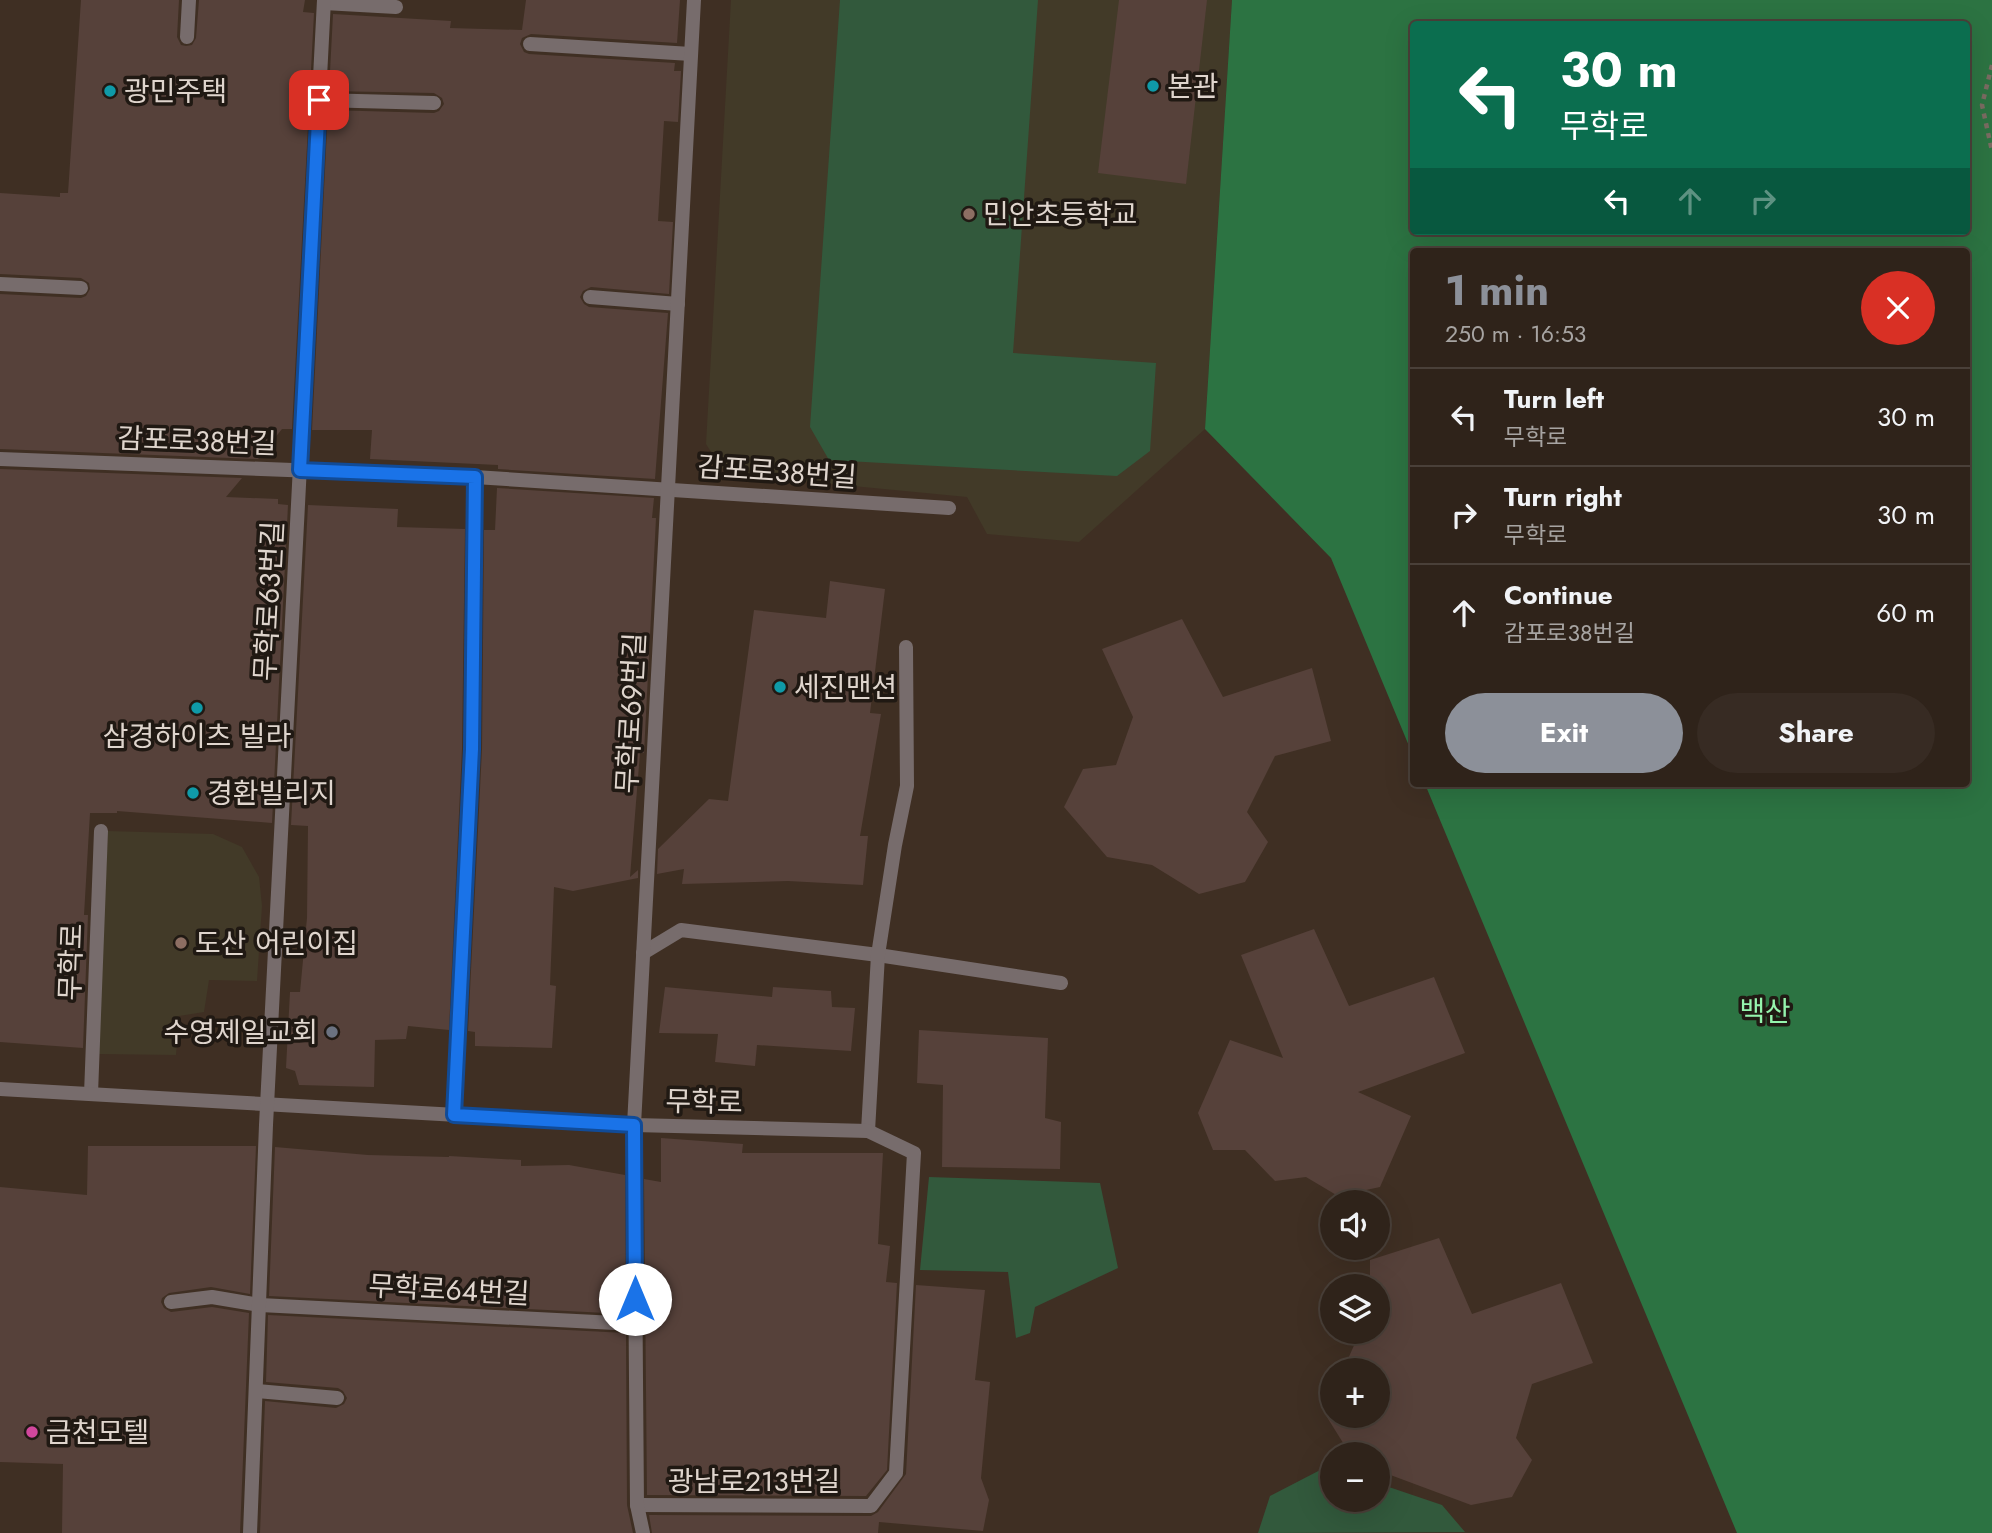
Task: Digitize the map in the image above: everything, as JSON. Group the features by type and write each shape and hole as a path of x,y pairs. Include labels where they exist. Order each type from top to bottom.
{"street":[{"path":"187,37 189,0"},
{"name":"무학로69번길","path":"634,1125 694,0"},
{"name":"무학로63번길","path":"268,1104 324,1 396,7"},
{"path":"530,44 691,54"},
{"path":"319,100 435,103"},
{"path":"0,284 81,288"},
{"path":"590,298 678,304"},
{"name":"감포로38번길","path":"0,459 475,477 949,508"},
{"path":"454,1115 472,749 475,477"},
{"path":"868,1131 878,955 907,786 906,647"},
{"name":"무학로","path":"91,1094 101,831"},
{"path":"643,953 681,930 878,955 1061,983"},
{"name":"무학로","path":"0,1089 634,1125 868,1131 914,1153 896,1474 871,1506"},
{"path":"250,1533 268,1104"},
{"name":"광남로213번길","path":"634,1125 637,1505 643,1533"},
{"name":"무학로64번길","path":"171,1302 212,1297 260,1305 635,1324"},
{"path":"257,1391 337,1398"},
{"name":"광남로213번길","path":"637,1505 871,1506"}],"path":[{"path":"1992,65 1982,105 1992,151"}],"shaded area":[{"name":"민안초등학교","path":"731,0 1232,0 1205,429 1079,542 987,534 967,497 739,475 721,468 706,444"},
{"name":"도산 어린이집","path":"108,831 213,834 242,847 259,877 262,906 257,981 209,980 204,1012 179,1016 176,1055 97,1054"}],"green space":[{"path":"840,0 1038,0 1013,353 1156,363 1150,451 1117,476 829,460 810,427"},
{"name":"백산","path":"1232,0 1992,0 1992,1533 1737,1533 1426,787 1970,787 1970,248 1410,248 1410,748 1331,558 1205,429"},
{"path":"929,1177 1100,1183 1118,1268 1035,1307 1030,1333 1016,1338 1008,1272 920,1270"},
{"path":"1320,1470 1320,1512 1390,1512 1390,1487 1442,1505 1465,1532 1258,1533 1270,1496"}],"building":[{"path":"81,0 179,0 177,37 181,45 186,46 192,45 196,38 199,0 305,0 303,12 314,13 292,429 282,429 258,459 0,449 0,294 81,298 86,296 90,289 89,283 81,278 0,274 0,193 60,197 60,193 68,193"},
{"path":"526,0 680,0 677,43 531,34 522,38 520,44 524,52 529,54 675,63 674,71 681,71 678,122 664,121 658,221 673,222 669,294 591,287 583,291 580,297 589,307 668,313 655,479 498,469 498,465 370,459 372,430 312,430 328,110 434,113 444,104 442,98 434,93 329,91 333,14 451,21 450,28 522,30"},
{"name":"본관","path":"1119,0 1207,0 1186,184 1098,173"},
{"path":"0,469 242,478 226,497 278,499 278,504 288,505 272,823 117,811 90,813 84,915 88,915 83,1048 0,1042"},
{"path":"497,488 654,498 652,518 656,518 644,753 640,753 630,877 638,870 638,878 573,891 554,887 550,985 556,986 552,1048 475,1046 475,1032 468,1031 482,749 484,530 495,530"},
{"path":"308,505 398,509 397,527 465,529 462,749 449,1030 408,1026 406,1039 375,1040 374,1087 299,1085 295,1071 286,1068 290,992 300,992 307,918 308,826 291,825"},
{"path":"830,581 885,589 870,713 881,714 860,836 868,836 863,885 788,881 682,884 684,869 657,874 658,849 709,799 728,801 754,610 826,618"},
{"path":"1182,619 1223,697 1312,668 1331,741 1275,756 1247,812 1268,842 1245,882 1199,894 1152,865 1107,857 1064,807 1083,769 1116,765 1133,717 1102,649"},
{"path":"1314,929 1349,1006 1434,977 1465,1053 1358,1092 1411,1116 1380,1187 1366,1190 1328,1190 1306,1177 1275,1181 1245,1150 1213,1150 1198,1113 1230,1040 1283,1058 1241,955"},
{"path":"665,987 772,997 773,987 831,991 832,1007 855,1008 851,1051 757,1045 755,1066 715,1062 718,1034 659,1033"},
{"path":"919,1030 1048,1038 1045,1118 1061,1122 1060,1169 942,1167 943,1085 917,1083"},
{"path":"661,1138 743,1144 742,1153 883,1153 878,1244 890,1246 886,1282 897,1283 887,1470 866,1496 647,1495 644,1179 661,1182"},
{"path":"88,1146 256,1146 250,1294 211,1287 169,1293 161,1302 164,1308 171,1312 212,1307 249,1313 240,1533 62,1533 63,1464 0,1462 0,1187 87,1195"},
{"path":"275,1147 368,1155 521,1160 521,1166 569,1165 625,1175 626,1314 269,1296"},
{"path":"1439,1238 1472,1314 1561,1283 1593,1363 1532,1384 1516,1438 1532,1460 1512,1497 1471,1505 1390,1475 1390,1442 1342,1442 1334,1428 1390,1428 1390,1358 1348,1358 1355,1344 1390,1344 1390,1274 1370,1274 1370,1260 1390,1260 1390,1254"},
{"path":"916,1285 985,1290 975,1380 990,1382 981,1478 989,1500 983,1531 879,1522 878,1533 652,1533 649,1515 871,1516 878,1512 906,1474"},
{"path":"268,1315 626,1333 627,1505 633,1533 260,1533 265,1401 336,1408 344,1404 347,1398 338,1388 266,1382"}],"place":[{"name":"본관","path":"1153,86"},
{"name":"광민주택","path":"110,91"},
{"name":"민안초등학교","path":"969,214"},
{"name":"세진맨션","path":"780,687"},
{"name":"삼경하이츠 빌라","path":"197,708"},
{"name":"경환빌리지","path":"193,793"},
{"name":"도산 어린이집","path":"181,943"},
{"name":"수영제일교회","path":"332,1032"},
{"name":"금천모텔","path":"32,1432"}],"route":[{"path":"319,100 300,470 475,477 472,749 454,1115 634,1125 635,1299"}]}
